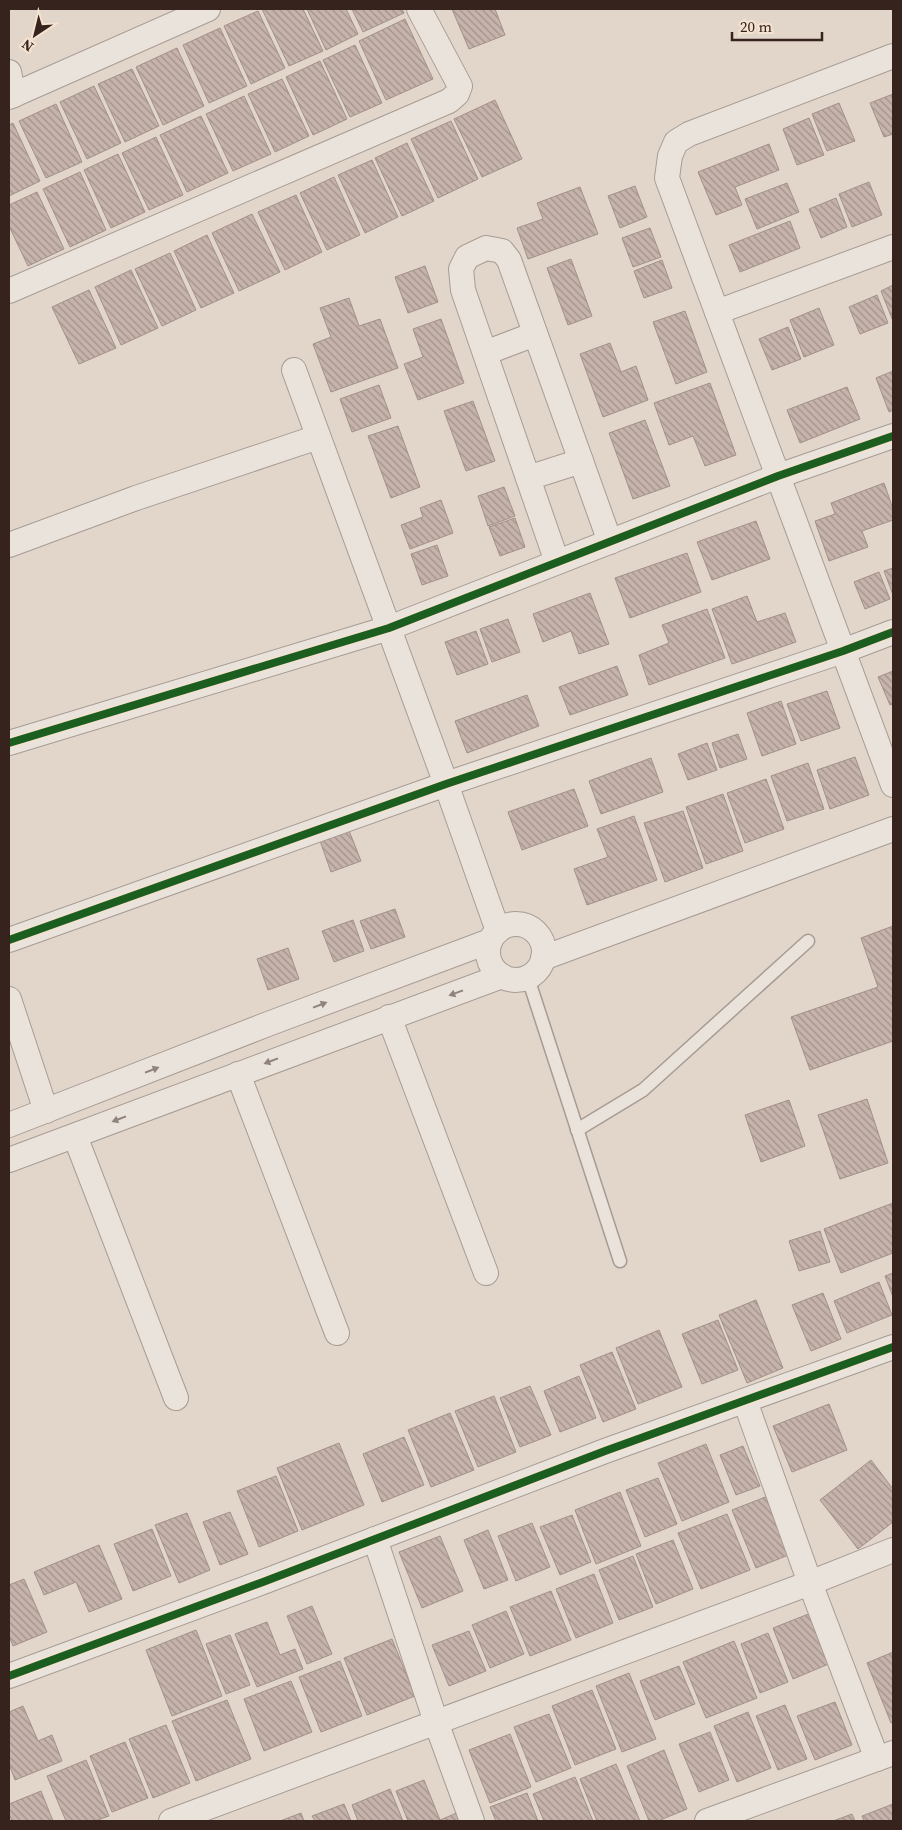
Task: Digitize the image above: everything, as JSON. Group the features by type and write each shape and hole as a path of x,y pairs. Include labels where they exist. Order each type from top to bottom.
{"street":[{"path":"9,72 12,96 208,9"},
{"path":"9,291 449,100 457,94 460,86 420,9"},
{"path":"893,56 689,134 676,142 670,156 667,178 893,785"},
{"path":"717,312 893,247"},
{"path":"556,562 464,290 461,269 467,257 486,248 502,251 509,260 610,542"},
{"path":"485,353 535,334"},
{"path":"9,1125 494,936 514,924 530,928 537,934 542,941 543,958 538,970 528,978 518,980 502,976 494,970 489,961 488,951 494,936 446,784 294,370"},
{"path":"9,743 389,628 778,476 893,436"},
{"path":"9,545 136,498 318,437"},
{"path":"528,478 581,461"},
{"path":"9,940 446,784 843,651 893,632"},
{"path":"543,958 893,829"},
{"path":"9,1160 502,976"},
{"path":"9,998 46,1111"},
{"path":"287,1017 297,1052"},
{"path":"390,1017 486,1274"},
{"path":"238,1074 337,1334"},
{"path":"75,1136 176,1398"},
{"path":"9,1676 605,1451 893,1347"},
{"path":"708,1821 885,1756 810,1583 745,1402"},
{"path":"375,1539 436,1722 472,1821"},
{"path":"171,1821 810,1583 893,1550"}],"lane":[{"path":"577,1130 643,1090 808,941"},
{"path":"528,978 620,1260"}],"building":[{"path":"262,9 303,9 323,51 289,66"},
{"path":"307,9 346,9 358,34 326,50"},
{"path":"352,9 402,9 404,13 363,32"},
{"path":"452,9 495,9 505,35 469,49"},
{"path":"258,11 285,68 251,84 224,26"},
{"path":"405,19 433,79 386,100 359,41"},
{"path":"220,28 247,86 209,103 183,45"},
{"path":"355,45 382,103 350,117 323,60"},
{"path":"177,48 204,106 163,125 136,67"},
{"path":"320,61 347,119 313,135 286,77"},
{"path":"132,69 159,126 125,142 98,84"},
{"path":"282,79 309,136 275,152 248,94"},
{"path":"94,86 121,143 87,159 60,102"},
{"path":"893,94 893,134 884,137 870,103"},
{"path":"244,96 271,154 233,171 206,114"},
{"path":"495,100 522,159 482,177 454,119"},
{"path":"839,103 855,141 827,151 812,114"},
{"path":"56,104 82,162 46,178 19,121"},
{"path":"201,116 228,173 187,192 160,135"},
{"path":"809,118 824,155 797,165 783,129"},
{"path":"451,121 478,179 438,198 411,139"},
{"path":"13,123 40,181 9,196 9,125"},
{"path":"156,137 183,195 149,210 122,153"},
{"path":"407,143 434,201 402,216 375,158"},
{"path":"769,144 779,170 735,187 742,205 716,215 698,172"},
{"path":"118,154 145,212 111,228 84,170"},
{"path":"372,160 398,217 365,233 338,175"},
{"path":"80,172 106,230 70,247 43,189"},
{"path":"334,177 360,235 327,250 300,193"},
{"path":"869,182 882,215 852,227 839,194"},
{"path":"787,183 799,212 757,229 745,199"},
{"path":"635,186 647,217 620,228 608,196"},
{"path":"580,187 598,234 528,259 517,228 543,219 537,203"},
{"path":"37,192 64,249 28,266 9,226 9,205"},
{"path":"296,195 322,252 285,270 258,212"},
{"path":"836,198 847,227 821,238 809,209"},
{"path":"252,214 280,272 239,291 212,233"},
{"path":"790,221 800,248 740,272 729,245"},
{"path":"650,228 661,257 633,267 622,238"},
{"path":"207,235 234,293 201,308 174,251"},
{"path":"170,253 196,310 162,326 135,269"},
{"path":"571,259 592,316 568,325 547,268"},
{"path":"662,260 672,288 644,298 634,271"},
{"path":"425,266 438,302 408,313 395,277"},
{"path":"131,270 158,328 121,345 95,287"},
{"path":"893,285 893,321 881,291"},
{"path":"89,290 116,348 79,364 52,307"},
{"path":"877,295 888,323 860,334 849,307"},
{"path":"349,298 359,326 380,319 398,368 331,392 313,344 331,337 320,308"},
{"path":"819,308 834,345 804,357 790,320"},
{"path":"685,311 707,372 676,384 653,322"},
{"path":"441,319 464,383 418,400 404,364 423,357 413,329"},
{"path":"788,327 801,359 772,370 759,339"},
{"path":"610,343 621,372 636,366 648,400 603,417 580,354"},
{"path":"893,371 893,410 889,412 876,378"},
{"path":"710,383 736,455 705,466 693,436 669,445 654,403"},
{"path":"379,385 391,418 352,432 340,399"},
{"path":"847,387 860,419 800,443 787,410"},
{"path":"473,401 495,461 466,471 444,411"},
{"path":"645,420 670,486 633,499 609,433"},
{"path":"398,426 420,487 391,498 368,436"},
{"path":"884,483 893,509 893,520 862,531 868,547 829,561 815,521 835,514 831,503"},
{"path":"504,487 515,516 488,526 478,496"},
{"path":"441,500 453,533 410,549 401,525 423,517 420,508"},
{"path":"515,518 525,547 500,556 489,527"},
{"path":"756,521 770,559 712,580 697,542"},
{"path":"437,545 448,576 422,585 411,554"},
{"path":"687,553 701,592 630,618 615,578"},
{"path":"893,568 893,595 884,571"},
{"path":"879,572 890,599 865,609 854,582"},
{"path":"590,593 609,644 579,654 571,631 543,642 533,614"},
{"path":"747,596 757,622 785,613 796,642 732,664 712,609"},
{"path":"707,609 725,658 649,685 639,655 669,643 662,625"},
{"path":"508,619 520,652 492,662 480,629"},
{"path":"476,631 488,664 457,675 445,642"},
{"path":"617,666 628,695 570,715 559,687"},
{"path":"893,671 893,704 890,705 878,677"},
{"path":"827,691 840,728 801,741 787,704"},
{"path":"527,695 539,726 467,753 455,721"},
{"path":"781,701 796,744 762,756 747,713"},
{"path":"738,734 747,759 720,768 712,743"},
{"path":"707,743 717,770 688,780 678,754"},
{"path":"855,757 869,795 830,809 817,770"},
{"path":"651,758 663,792 601,814 589,781"},
{"path":"808,763 824,809 787,821 771,776"},
{"path":"766,779 784,829 745,843 727,793"},
{"path":"574,789 588,826 522,850 508,812"},
{"path":"723,794 743,851 706,864 686,807"},
{"path":"683,811 703,868 665,882 644,823"},
{"path":"634,816 657,880 587,905 574,869 608,857 597,829"},
{"path":"348,828 361,861 331,872 319,838"},
{"path":"395,909 405,937 371,949 360,921"},
{"path":"353,920 364,951 334,962 322,931"},
{"path":"893,926 893,1041 810,1070 791,1017 878,987 861,938"},
{"path":"288,948 299,979 268,990 257,959"},
{"path":"867,1099 888,1163 840,1179 818,1115"},
{"path":"789,1100 805,1146 761,1162 745,1115"},
{"path":"893,1203 893,1253 841,1273 824,1229"},
{"path":"820,1231 830,1262 799,1271 789,1241"},
{"path":"893,1273 893,1297 885,1276"},
{"path":"879,1282 892,1315 847,1333 834,1301"},
{"path":"823,1293 841,1339 811,1351 792,1305"},
{"path":"756,1300 783,1368 747,1383 719,1315"},
{"path":"718,1320 738,1370 702,1384 682,1334"},
{"path":"659,1330 682,1387 638,1404 616,1348"},
{"path":"612,1352 636,1409 603,1422 580,1365"},
{"path":"579,1376 596,1418 560,1432 544,1391"},
{"path":"530,1386 551,1435 520,1447 500,1398"},
{"path":"494,1396 516,1452 478,1467 455,1411"},
{"path":"829,1404 847,1450 792,1472 773,1426"},
{"path":"450,1413 474,1470 431,1487 408,1430"},
{"path":"404,1437 424,1485 382,1502 363,1454"},
{"path":"339,1443 364,1505 302,1530 277,1468"},
{"path":"706,1444 729,1502 682,1521 658,1463"},
{"path":"743,1446 760,1486 736,1495 720,1455"},
{"path":"871,1460 893,1489 893,1522 858,1549 820,1500"},
{"path":"276,1476 298,1531 259,1547 237,1491"},
{"path":"658,1478 677,1524 645,1537 626,1490"},
{"path":"620,1492 641,1546 596,1564 575,1510"},
{"path":"768,1496 791,1554 756,1568 732,1510"},
{"path":"230,1512 248,1554 220,1565 203,1522"},
{"path":"187,1513 210,1570 179,1583 155,1525"},
{"path":"727,1514 750,1570 701,1589 678,1533"},
{"path":"572,1515 591,1562 560,1575 540,1527"},
{"path":"532,1523 550,1567 516,1581 498,1536"},
{"path":"152,1529 171,1576 133,1591 114,1544"},
{"path":"488,1530 508,1580 484,1589 464,1540"},
{"path":"440,1536 463,1591 422,1608 399,1552"},
{"path":"673,1540 693,1589 656,1604 636,1554"},
{"path":"99,1545 122,1599 89,1612 76,1582 44,1595 34,1572"},
{"path":"633,1556 653,1607 619,1620 599,1570"},
{"path":"594,1574 613,1623 576,1638 556,1589"},
{"path":"24,1579 47,1632 13,1646 9,1636 9,1585"},
{"path":"551,1591 571,1640 530,1656 510,1607"},
{"path":"312,1606 332,1654 307,1664 287,1616"},
{"path":"506,1611 524,1654 490,1668 472,1625"},
{"path":"811,1613 831,1663 793,1679 773,1628"},
{"path":"267,1622 280,1655 295,1649 303,1669 257,1687 235,1634"},
{"path":"196,1630 222,1696 172,1716 146,1650"},
{"path":"469,1631 486,1671 449,1686 432,1645"},
{"path":"768,1633 788,1682 760,1693 741,1644"},
{"path":"230,1635 250,1685 226,1694 206,1644"},
{"path":"392,1639 415,1696 367,1715 344,1658"},
{"path":"734,1641 757,1698 706,1718 683,1662"},
{"path":"893,1652 893,1722 891,1723 867,1663"},
{"path":"340,1661 362,1716 321,1732 299,1677"},
{"path":"679,1666 695,1704 655,1720 640,1681"},
{"path":"629,1673 656,1739 622,1752 596,1686"},
{"path":"291,1681 312,1732 264,1751 244,1699"},
{"path":"592,1690 616,1749 575,1765 552,1706"},
{"path":"227,1700 251,1759 196,1781 172,1721"},
{"path":"835,1702 852,1745 815,1760 797,1716"},
{"path":"785,1705 807,1759 778,1770 756,1716"},
{"path":"23,1706 38,1741 52,1735 62,1761 15,1780 9,1764 9,1712"},
{"path":"748,1712 771,1768 737,1782 714,1726"},
{"path":"549,1714 571,1768 536,1782 514,1727"},
{"path":"166,1725 190,1783 153,1798 129,1739"},
{"path":"710,1732 729,1780 699,1792 679,1744"},
{"path":"510,1734 531,1787 490,1803 469,1750"},
{"path":"125,1742 148,1798 112,1812 90,1756"},
{"path":"664,1750 687,1809 658,1821 649,1821 627,1766"},
{"path":"86,1760 109,1816 95,1821 66,1821 47,1776"},
{"path":"616,1764 640,1821 597,1821 580,1779"},
{"path":"575,1777 593,1821 544,1821 533,1794"},
{"path":"424,1780 440,1820 459,1812 463,1821 408,1821 396,1791"},
{"path":"390,1789 403,1821 358,1821 352,1805"},
{"path":"41,1791 53,1821 12,1821 9,1814 9,1804"},
{"path":"527,1793 538,1821 496,1821 490,1807"},
{"path":"344,1804 351,1821 315,1821 312,1816"},
{"path":"893,1804 893,1821 864,1821 862,1816"},
{"path":"301,1813 304,1821 280,1821"},
{"path":"852,1814 855,1821 833,1821"}],"cycle path":[{"path":"9,743 389,628 778,476 893,436"},
{"path":"9,940 446,784 843,651 893,632"},
{"path":"9,1676 263,1582 605,1451 893,1347"}]}
